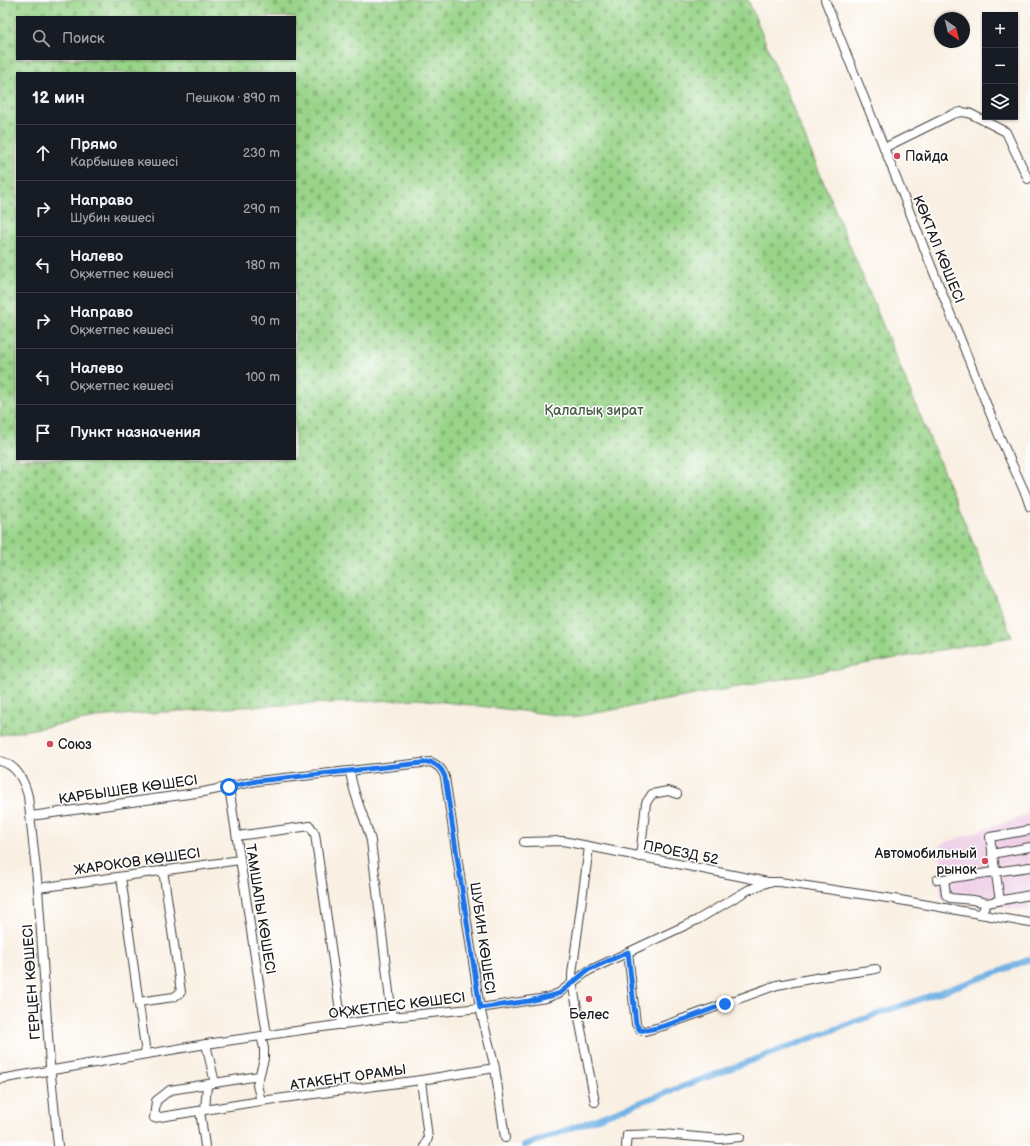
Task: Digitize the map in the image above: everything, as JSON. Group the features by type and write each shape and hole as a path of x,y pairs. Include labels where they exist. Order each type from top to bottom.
{"street":[{"name":"КӨКТАЛ КӨШЕСІ","path":"826,0 998,433 1030,507"},
{"path":"884,148 953,114 961,112 969,113 1006,132 1028,179"},
{"path":"0,761 9,764 20,773 25,783 31,816"},
{"name":"КАРБЫШЕВ КӨШЕСІ","path":"31,816 203,792 257,781 431,762 439,766"},
{"name":"ШУБИН КӨШЕСІ","path":"439,766 443,770 445,777 480,1008 495,1068 505,1138"},
{"path":"350,771 355,797 366,823 371,841 392,1017"},
{"name":"ТАМШАЛЫ КӨШЕСІ","path":"229,787 264,1036 264,1059 258,1085 260,1101"},
{"path":"640,857 646,803 652,794 668,791 677,794"},
{"name":"ГЕРЦЕН КӨШЕСІ","path":"31,816 58,1146"},
{"path":"237,836 310,826 314,830 342,1025"},
{"path":"1000,900 994,871 990,837 1030,830"},
{"name":"ПРОЕЗД 52","path":"524,842 563,841 769,882"},
{"path":"589,847 572,982 595,1102"},
{"path":"992,854 1030,848"},
{"name":"ЖАРОКОВ КӨШЕСІ","path":"38,888 240,860"},
{"path":"1030,867 940,879 946,895 950,898 987,903 1030,895"},
{"path":"138,1002 174,997 181,992 163,870"},
{"path":"121,877 146,1054"},
{"name":"ОҚЖЕТПЕС КӨШЕСІ","path":"0,1079 206,1044 392,1017 480,1008 546,998 560,993 588,970 697,920 748,890 769,882 780,882 894,899 1030,923"},
{"path":"980,914 987,903"},
{"path":"628,952 636,1024 640,1030 645,1031 777,986 821,977 876,969"},
{"path":"205,1146 202,1111 211,1084 206,1044"},
{"name":"АТАКЕНТ ОРАМЫ","path":"211,1084 170,1090 156,1101 154,1118 260,1101 421,1080 495,1068"},
{"path":"211,1084 259,1076"},
{"path":"421,1080 428,1138 425,1146"},
{"path":"626,1146 627,1135 663,1134 720,1139 740,1137"}],"shaded area":[{"name":"Автомобильный рынок","path":"1030,814 1030,911 940,899 941,844"}],"green space":[{"name":"Қалалық зират","path":"0,0 748,0 1012,637 574,717 418,699 241,707 107,716 0,735"}],"waterway":[{"path":"524,1146 860,1020 1001,971 1030,959"}],"place":[{"name":"Пайда","path":"897,156"},
{"name":"Союз","path":"50,744"},
{"name":"Автомобильный рынок","path":"985,861"},
{"name":"Белес","path":"589,999"}],"route":[{"path":"229,787 257,781 431,762 443,770 445,777 480,1008 546,998 560,993 588,970 628,952 636,1024 640,1030 645,1031 663,1026 725,1004"}]}
